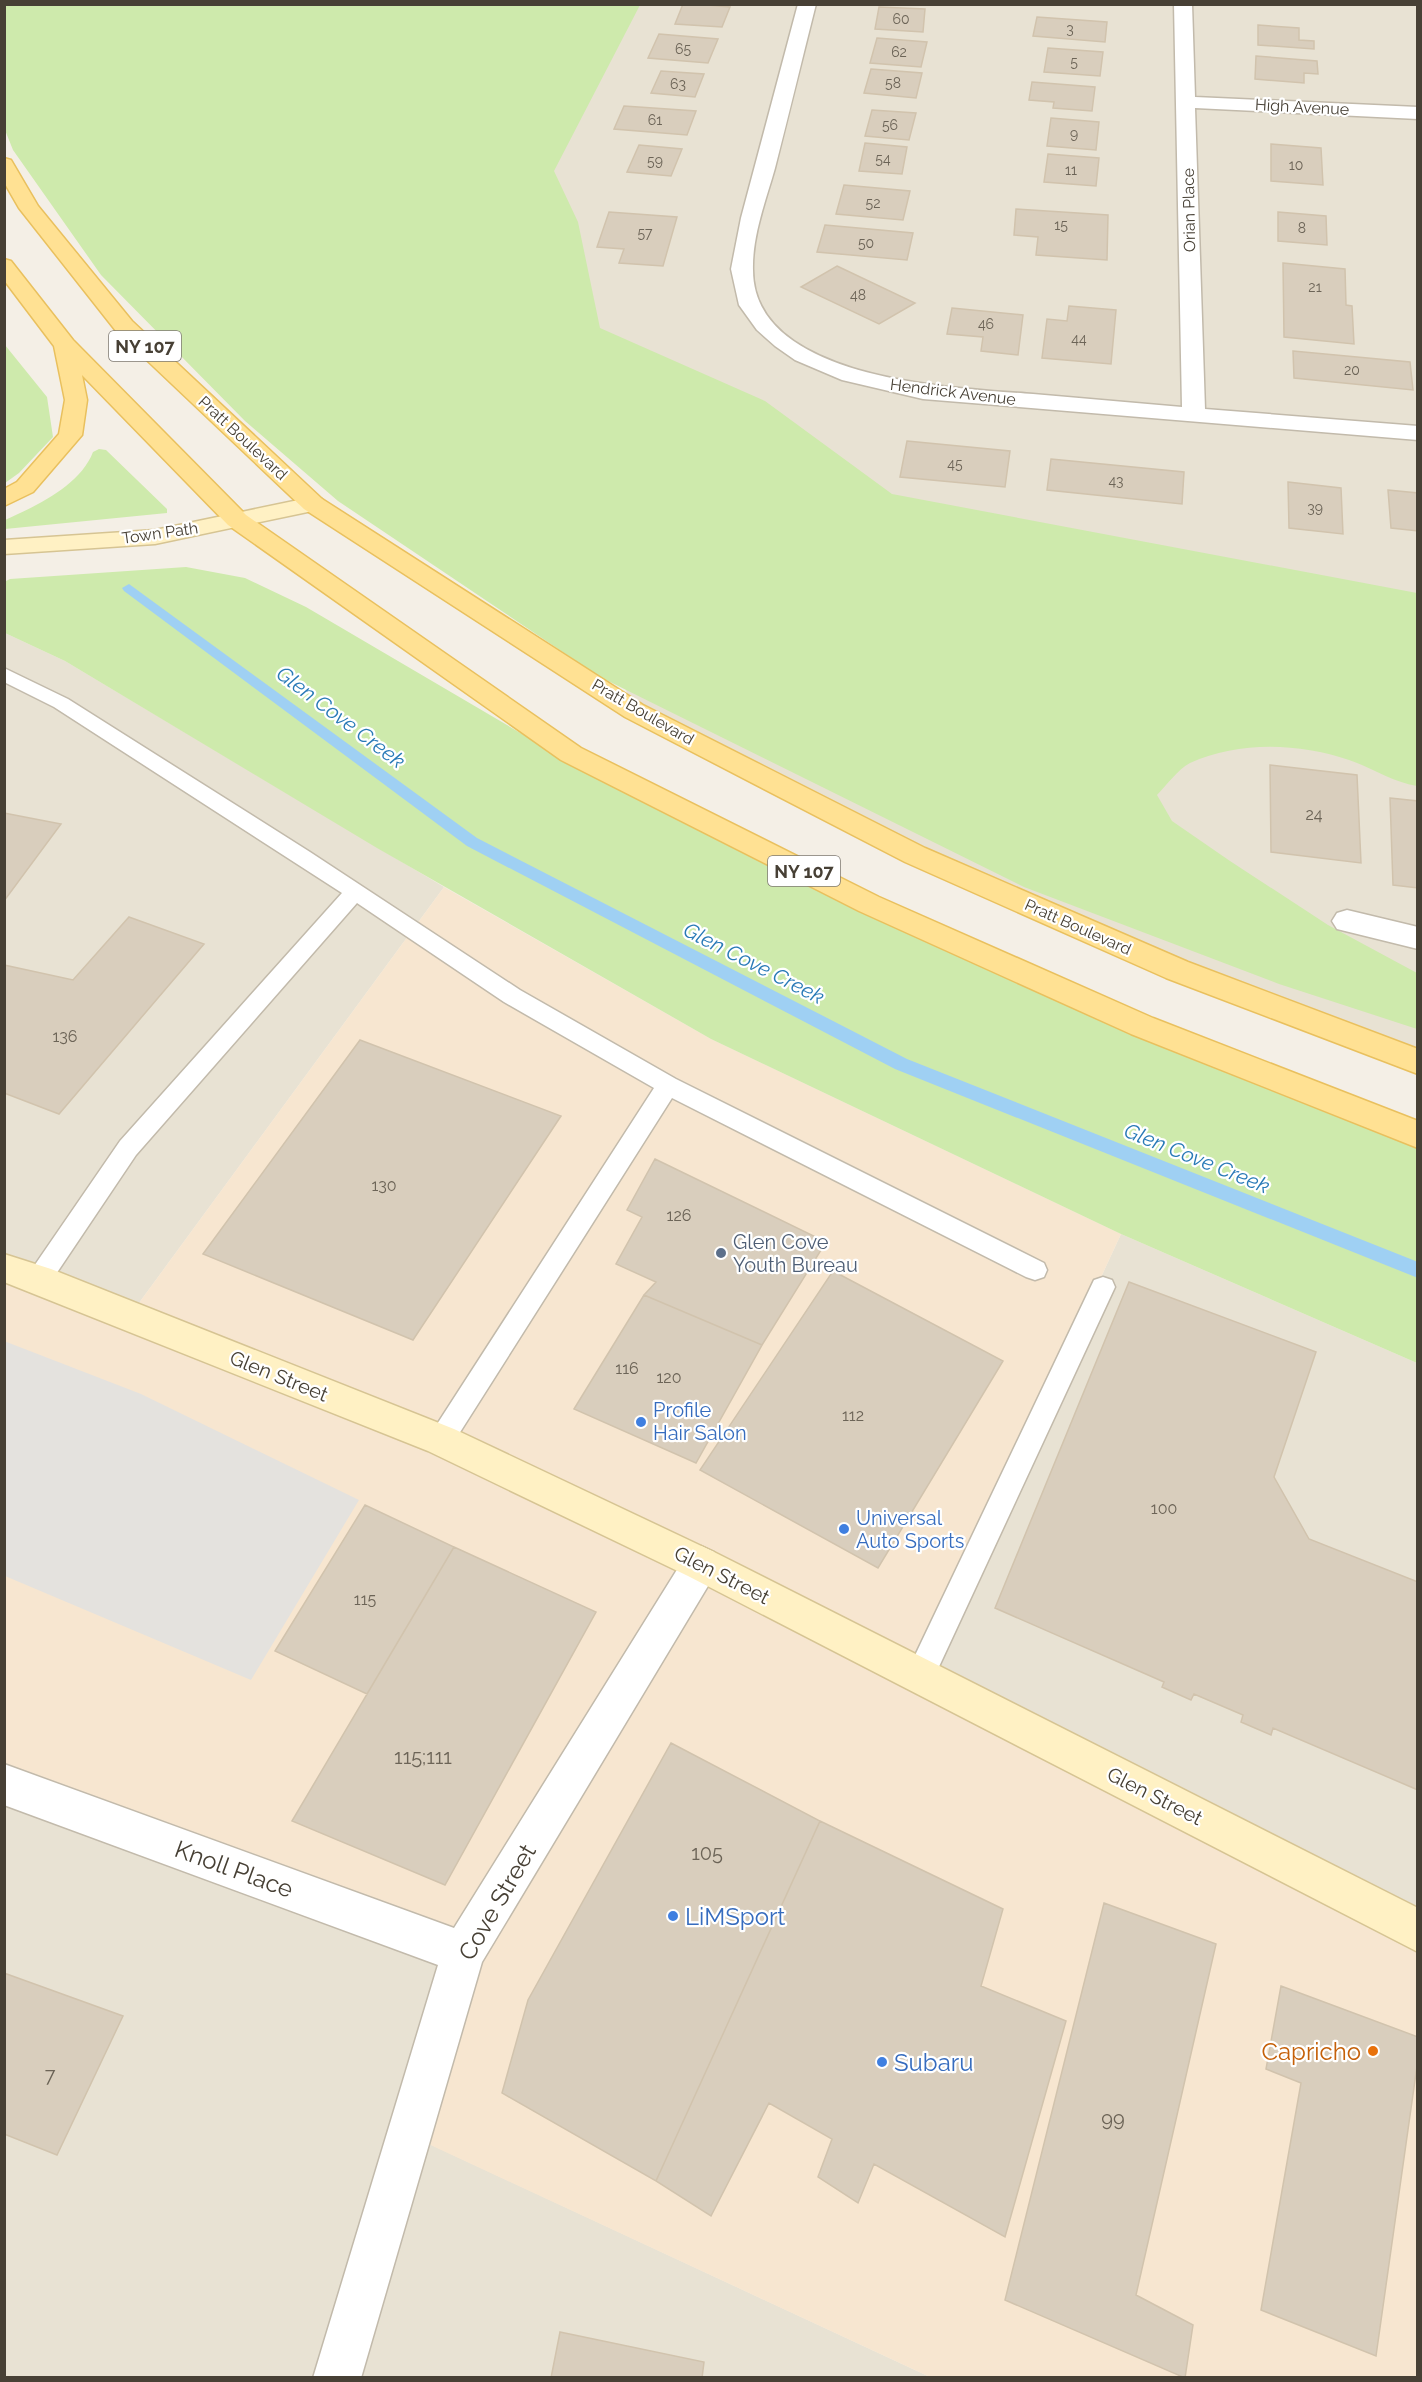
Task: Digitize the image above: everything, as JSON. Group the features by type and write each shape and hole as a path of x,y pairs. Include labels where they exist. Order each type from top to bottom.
{"main road":[{"name":"Pratt Boulevard","path":"4,165 29,207 124,326 313,504 634,711 915,855 1177,970 1418,1062"},
{"name":"NY 107","path":"4,266 65,345 237,520 571,754 869,904 1142,1026 1418,1135"},
{"path":"4,499 25,487 70,435 75,400 65,345"},
{"name":"Town Path","path":"4,547 155,537 313,504"},
{"name":"Glen Street","path":"22,1273 441,1440 701,1564 1418,1931"}],"street":[{"name":"Hendrick Avenue","path":"807,4 750,225 742,272 749,304 772,332 822,364 871,382 913,390 1418,433"},
{"name":"Orian Place","path":"1183,4 1194,415"},
{"name":"High Avenue","path":"1187,102 1418,113"},
{"path":"1347,921 1418,938"},
{"name":"Cove Street","path":"337,2378 463,1953 701,1564"},
{"name":"Knoll Place","path":"4,1784 463,1953"}],"lane":[{"path":"4,674 61,703 512,996 668,1085 1035,1270"},
{"path":"22,1273 128,1148 355,892"},
{"path":"441,1440 668,1085"},
{"path":"920,1676 1103,1287"}],"shaded area":[{"path":"590,5 1417,5 1417,1062 1177,970 634,711 467,276"},
{"path":"5,633 65,661 444,887 125,1322 5,1280"},
{"path":"444,887 711,1039 1121,1234 915,1680 1417,1931 1417,2377 930,2377 409,2135 463,1953 5,1784 4,1280 125,1322"},
{"path":"1121,1234 1417,1363 1417,1931 915,1680"},
{"path":"4,1341 141,1394 359,1500 251,1680 5,1576"},
{"path":"4,1784 463,1953 410,2135 930,2377 5,2377"}],"green space":[{"path":"4,5 640,5 554,171 578,222 600,328 765,401 892,494 1417,593 1417,786 1330,754 1269,747 1228,751 1190,763 1177,773 1157,795 1172,821 1230,861 1328,925 1417,973 1417,1029 1279,984 1024,887 600,677 338,501 245,421 101,275 13,150 5,130"},
{"path":"5,345 47,397 53,437 19,473 5,483"},
{"path":"99,449 106,450 167,509 167,513 5,529 5,520 56,494 68,485 87,464 93,452"},
{"path":"186,567 245,578 306,607 563,758 1417,1137 1417,1363 1121,1234 711,1039 377,848 65,661 5,633 4,582 10,579"}],"building":[{"path":"683,4 730,7 722,27 675,24"},
{"path":"879,7 925,9 923,32 875,29"},
{"path":"1037,17 1107,22 1105,42 1033,36"},
{"path":"1258,25 1299,28 1299,40 1314,41 1314,49 1258,45"},
{"path":"659,34 718,39 708,63 648,58"},
{"path":"877,38 927,42 921,67 870,63"},
{"path":"1048,48 1103,52 1100,76 1044,72"},
{"path":"1256,56 1317,61 1318,74 1304,73 1304,83 1255,79"},
{"path":"871,69 922,73 916,98 864,93"},
{"path":"661,71 704,74 695,97 651,93"},
{"path":"1032,82 1095,87 1092,111 1053,108 1054,102 1029,100"},
{"path":"624,106 696,111 687,135 614,129"},
{"path":"872,110 916,113 909,140 865,136"},
{"path":"1051,118 1099,122 1096,150 1047,146"},
{"path":"865,143 907,147 902,174 859,171"},
{"path":"1271,144 1321,148 1323,185 1271,181"},
{"path":"639,145 682,149 671,176 627,172"},
{"path":"1048,154 1099,158 1096,186 1044,182"},
{"path":"844,185 910,191 903,220 836,214"},
{"path":"1016,209 1108,215 1107,260 1036,255 1038,237 1014,235"},
{"path":"609,212 677,217 663,266 619,263 624,249 597,247"},
{"path":"1278,212 1326,216 1327,245 1278,241"},
{"path":"825,225 913,233 907,260 817,252"},
{"path":"1283,263 1345,269 1346,305 1352,306 1354,344 1284,337"},
{"path":"837,266 915,303 879,324 801,287"},
{"path":"1069,306 1116,310 1111,364 1042,358 1047,319 1067,321"},
{"path":"952,308 1023,315 1018,355 981,351 983,337 947,334"},
{"path":"1293,351 1410,362 1413,390 1294,378"},
{"path":"907,441 1010,451 1005,487 900,477"},
{"path":"1051,459 1184,472 1182,504 1047,490"},
{"path":"1288,482 1341,488 1343,534 1289,528"},
{"path":"1388,490 1418,493 1418,531 1391,528"},
{"path":"1270,765 1357,775 1361,863 1271,852"},
{"path":"1390,798 1418,801 1418,888 1393,885"},
{"path":"4,813 61,824 4,901"},
{"path":"129,917 204,944 59,1114 4,1093 4,965 73,980"},
{"path":"360,1040 561,1116 413,1340 203,1254"},
{"name":"Glen Cove Youth Bureau","path":"655,1159 826,1242 762,1345 644,1295 656,1282 616,1264 642,1217 627,1210"},
{"path":"833,1271 1003,1361 878,1568 700,1470"},
{"path":"1129,1282 1316,1352 1274,1477 1309,1539 1418,1582 1418,1790 1273,1728 1271,1735 1241,1722 1243,1715 1194,1694 1191,1700 1162,1687 1164,1682 995,1608"},
{"path":"644,1295 762,1345 696,1463 574,1409"},
{"path":"365,1505 454,1547 367,1694 275,1651"},
{"path":"454,1547 596,1612 445,1885 292,1821"},
{"path":"671,1743 820,1821 656,2181 502,2093 528,2000"},
{"name":"Subaru","path":"820,1821 1003,1909 981,1986 1066,2021 1005,2237 874,2164 858,2203 818,2177 832,2139 769,2103 711,2216 656,2181"},
{"path":"1104,1903 1216,1944 1136,2295 1193,2325 1185,2378 1005,2300"},
{"path":"4,1973 123,2016 57,2155 4,2134"},
{"path":"1281,1986 1418,2037 1418,2059 1376,2356 1261,2310 1301,2083 1266,2069"},
{"path":"560,2332 704,2362 702,2378 551,2378"}],"waterway":[{"name":"Glen Cove Creek","path":"129,588 472,842 901,1064 1418,1270"}],"place":[{"name":"Glen Cove Youth Bureau","path":"721,1253"},
{"name":"Profile Hair Salon","path":"641,1422"},
{"name":"Universal Auto Sports","path":"844,1529"},
{"name":"LiMSport","path":"673,1916"},
{"name":"Capricho","path":"1373,2051"},
{"name":"Subaru","path":"882,2062"}]}
